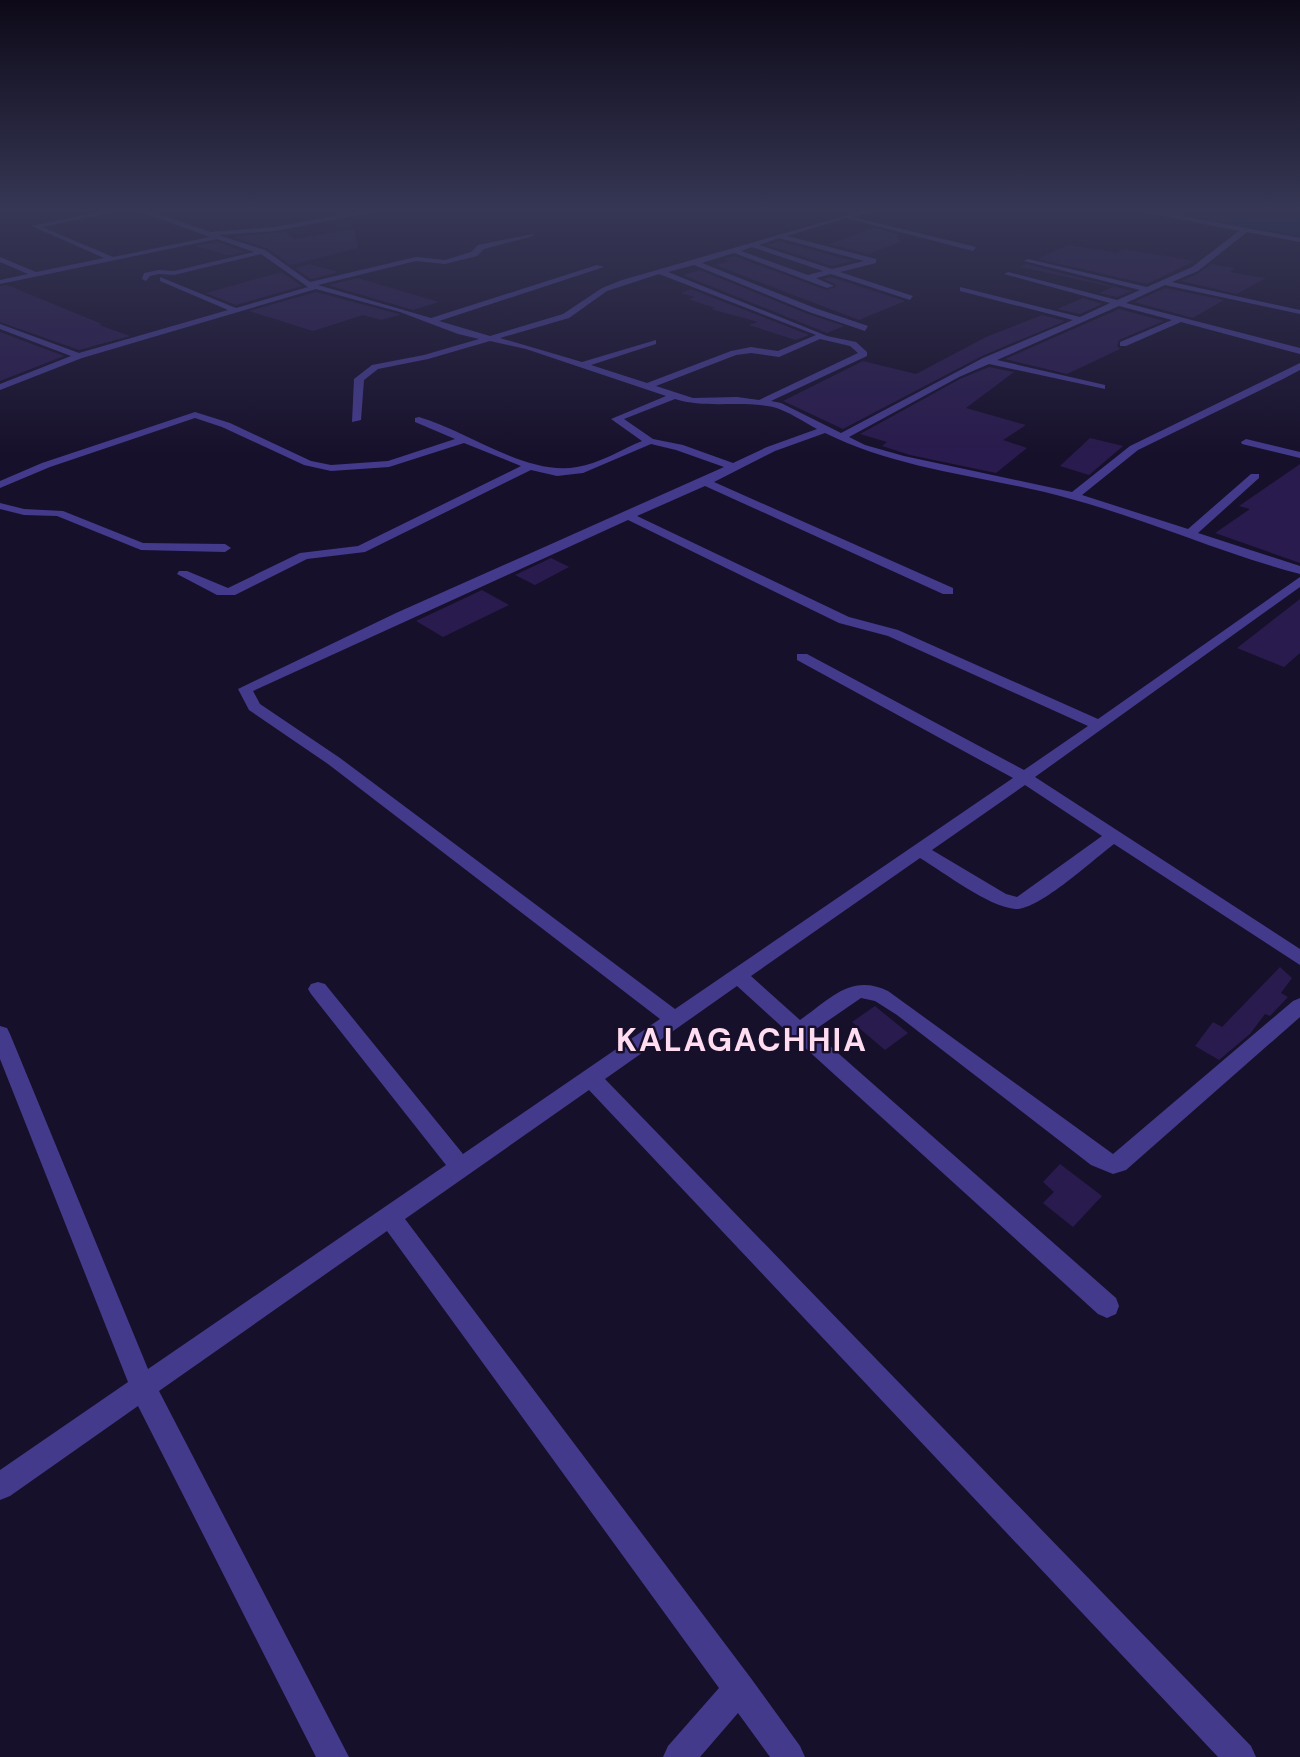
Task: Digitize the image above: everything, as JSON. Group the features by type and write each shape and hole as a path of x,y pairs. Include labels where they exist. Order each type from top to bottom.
{"street":[{"path":"190,291 234,310"},
{"path":"0,387 79,356 296,291"},
{"path":"330,291 432,320 461,332 519,344 692,401 762,402 796,412 840,438 902,459 1074,496 1300,570"},
{"path":"432,320 524,291"},
{"path":"356,420 359,379 375,367 490,340 569,316 600,291"},
{"path":"711,291 820,332 823,335 821,337"},
{"path":"765,291 865,328"},
{"path":"889,291 910,298"},
{"path":"971,291 1078,319"},
{"path":"1075,291 1300,351"},
{"path":"840,438 986,360 1146,291"},
{"path":"1202,291 1300,312"},
{"path":"1123,344 1181,319"},
{"path":"1,326 79,356"},
{"path":"648,386 734,353 751,351 773,355 821,337 853,345 864,354 762,402"},
{"path":"584,364 653,341"},
{"path":"986,360 1102,387"},
{"path":"1074,496 1132,449 1300,366"},
{"path":"650,441 616,419 673,396"},
{"path":"0,485 46,465 195,415 226,425 308,463 331,468 389,464 465,439"},
{"path":"419,420 530,466 557,472 571,473 650,441 679,447 733,467"},
{"path":"675,1020 334,761 254,707 245,689 771,449 824,430"},
{"path":"1246,442 1300,455"},
{"path":"183,573 222,592 230,592 304,556 361,549 530,466"},
{"path":"1191,533 1255,476"},
{"path":"708,480 709,484 948,591"},
{"path":"0,506 24,512 59,513 141,546 225,548"},
{"path":"626,515 844,620 893,633 1099,725"},
{"path":"0,1486 920,850 1300,581"},
{"path":"802,657 1024,777 1300,958"},
{"path":"920,850 1000,898 1017,903 1029,900 1113,836"},
{"path":"738,976 1107,1307"},
{"path":"318,989 461,1168"},
{"path":"799,1031 858,990 867,989 904,1010 1099,1158 1113,1164 1118,1163 1300,1006"},
{"path":"0,1034 143,1388 333,1757"},
{"path":"591,1078 1240,1757"},
{"path":"390,1217 789,1757"},
{"path":"679,1757 739,1688"}],"building":[{"path":"0,291 22,291 130,336 79,350 0,322"},
{"path":"213,291 285,291 236,305 206,293"},
{"path":"348,291 402,291 439,302 413,310"},
{"path":"696,291 809,335 796,340 749,325 758,322 711,309 715,308 688,299 695,297 681,293"},
{"path":"723,291 752,291 844,326 827,333"},
{"path":"783,291 874,291 905,301 859,320"},
{"path":"1104,291 1132,291 1117,297 1099,293"},
{"path":"1158,291 1180,291 1224,300 1193,318 1134,302"},
{"path":"316,292 399,315 381,320 363,315 313,331 249,311"},
{"path":"1083,298 1102,304 1080,314 1057,309"},
{"path":"1119,309 1164,321 1119,340 1117,346 1120,349 1067,374 1005,359"},
{"path":"1042,315 1065,321 982,356 843,429 783,401 863,361 916,374 986,337"},
{"path":"0,332 64,356 0,381"},
{"path":"989,367 1014,372 966,408 1026,425 1003,440 1027,448 996,473 910,455 882,446 887,442 860,434 960,379"},
{"path":"1090,438 1123,446 1089,475 1060,466"},
{"path":"1300,464 1300,563 1215,533 1250,509 1239,506"},
{"path":"551,558 569,567 535,585 515,575"},
{"path":"482,590 509,605 443,637 416,621"},
{"path":"1300,599 1300,653 1284,667 1237,648"},
{"path":"1280,967 1292,978 1281,993 1288,997 1270,1016 1265,1014 1250,1034 1219,1060 1195,1046 1213,1022 1222,1027"},
{"path":"875,1006 908,1033 885,1050 852,1022"},
{"path":"1060,1164 1102,1196 1073,1227 1043,1203 1054,1192 1043,1182"}],"district":[{"name":"KALAGACHHIA","path":"742,1040"}]}
